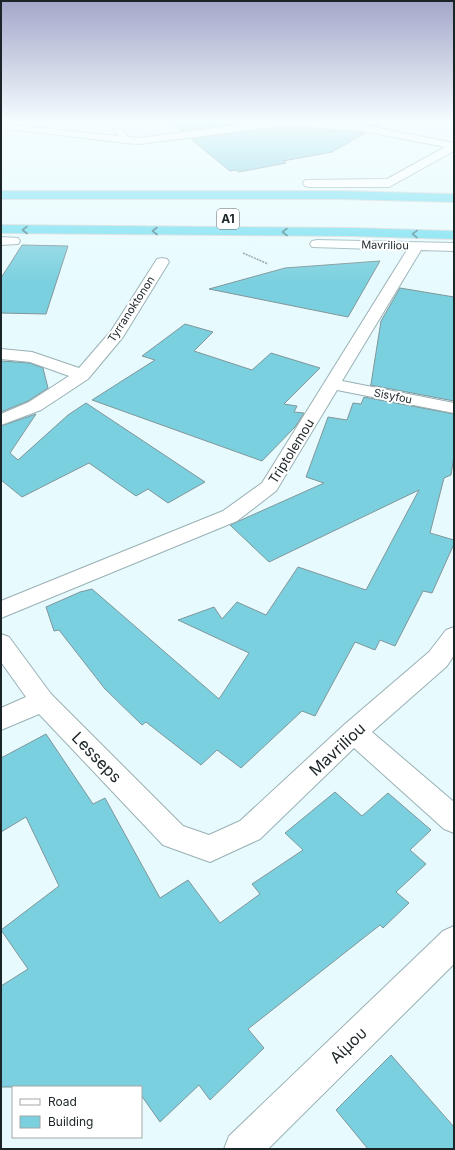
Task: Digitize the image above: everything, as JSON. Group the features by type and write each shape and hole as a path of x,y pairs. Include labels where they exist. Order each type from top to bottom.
{"highway":[{"path":"1,195 340,195 454,198"},
{"name":"A1","path":"1,206 344,207 454,209"},
{"name":"A1","path":"1,218 392,221"},
{"path":"1,229 352,232 454,235"}],"street":[{"path":"309,183 389,183 402,176"},
{"name":"Mavriliou","path":"317,244 454,247"},
{"name":"Triptolemou","path":"1,610 230,516 269,487 417,245"},
{"name":"Tyrranoktonon","path":"1,420 35,406 82,375 117,334 162,262"},
{"path":"1,354 32,357 82,375"},
{"name":"Sisyfou","path":"332,384 454,408"},
{"name":"Mavriliou","path":"210,849 250,830 354,732 438,658 454,636"},
{"name":"Lesseps","path":"1,643 42,701 173,836 210,849"},
{"path":"1,720 42,701"},
{"path":"354,732 454,820"},
{"name":"Αίμου","path":"242,1149 454,942"}],"building":[{"path":"22,245 68,246 46,314 1,313 1,278"},
{"path":"380,261 348,317 209,289 285,268"},
{"path":"400,288 454,297 454,401 370,385 381,321"},
{"path":"185,324 213,332 194,351 252,370 271,353 320,368 284,404 297,406 294,412 304,413 295,427 262,461 92,400 155,360 142,356"},
{"path":"1,361 30,363 43,368 48,388 28,401 1,412"},
{"path":"364,397 454,414 454,456 451,475 444,478 430,533 454,540 454,544 432,593 423,591 395,646 380,640 375,650 355,642 315,716 302,711 241,768 217,750 201,765 146,722 142,725 105,689 59,630 54,631 46,607 80,592 92,589 219,699 249,653 178,620 214,607 222,619 237,602 266,615 298,567 366,590 419,490 269,562 230,525 324,483 306,477 328,417 347,420 353,403 361,404"},
{"path":"86,403 205,482 168,503 148,489 136,496 89,463 22,497 1,480 1,426 36,414 10,453 18,460 68,415"},
{"path":"46,734 93,804 105,798 160,898 188,880 220,923 260,894 252,884 303,850 285,833 335,792 362,816 388,793 431,830 410,850 426,864 396,892 409,903 383,928 380,925 248,1029 264,1048 210,1100 199,1085 160,1122 142,1096 142,1086 1,1087 1,986 28,969 1,930 59,886 26,817 1,832 1,758"},
{"path":"391,1055 454,1127 454,1149 368,1149 336,1110"}]}
